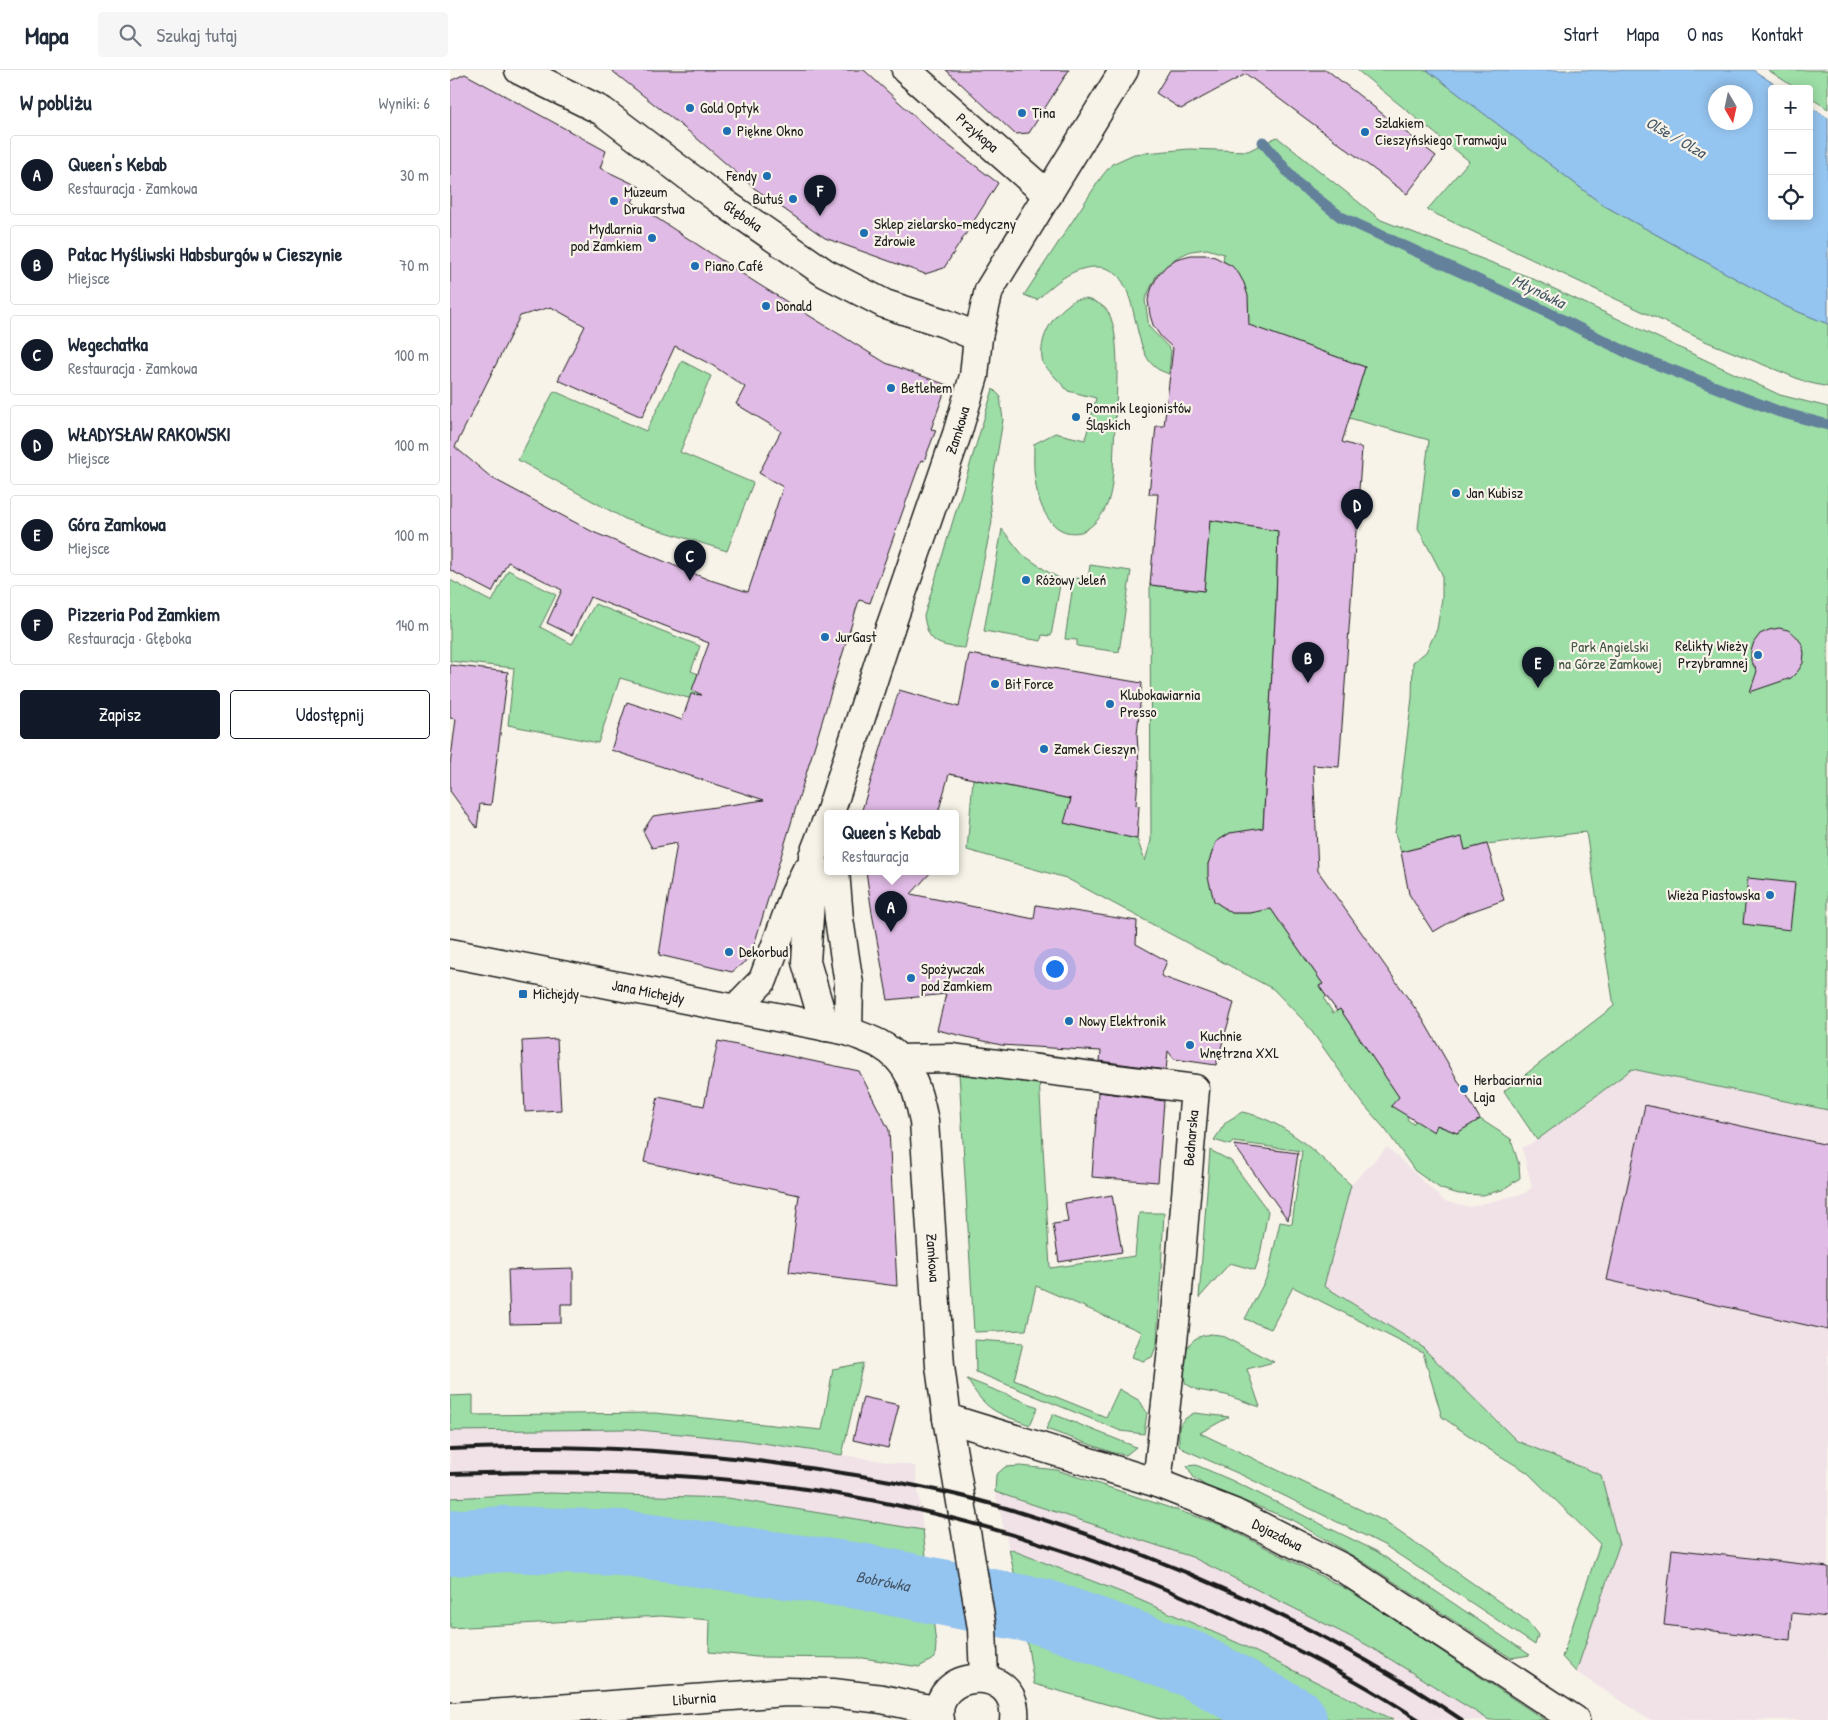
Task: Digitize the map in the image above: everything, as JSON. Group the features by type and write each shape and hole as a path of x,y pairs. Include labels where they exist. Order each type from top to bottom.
{"street":[{"name":"Głęboka","path":"519,70 602,111 717,198 826,273 886,304 978,337"},
{"name":"Przykopa","path":"906,70 1048,196"},
{"name":"Zamkowa","path":"831,810 890,628 957,434 974,376 978,337 989,290 1124,70"},
{"path":"735,1009 763,980 794,896 824,863"},
{"path":"824,863 806,962 836,1029"},
{"path":"827,875 839,919 849,984 836,1029"},
{"name":"Jana Michejdy","path":"450,953 836,1029"},
{"name":"Zamkowa","path":"836,1029 882,1045 899,1059 911,1074 918,1094 924,1121 936,1320 947,1418 982,1628 984,1678"},
{"name":"Bednarska","path":"899,1059 951,1058 1195,1089 1176,1314 1157,1482"},
{"name":"Dojazdowa","path":"947,1418 1157,1482 1234,1513 1343,1568 1575,1720"},
{"path":"939,1716 942,1700 954,1686 971,1678 984,1678 996,1682 1006,1689 1013,1701 1014,1720"},
{"name":"Liburnia","path":"450,1717 787,1692 833,1693 882,1699 939,1716"}],"shaded area":[{"path":"1632,1069 1828,1110 1828,1720 1651,1720 1576,1672 1619,1545 1601,1475 1517,1441 1421,1346 1323,1286 1351,1185 1387,1147 1444,1201 1470,1207 1525,1193 1532,1187 1522,1148 1537,1140"},
{"path":"629,1429 743,1440 915,1466 923,1530 728,1498 549,1493 450,1498 450,1431"},
{"path":"995,1492 1192,1557 1367,1645 1489,1720 1393,1720 1238,1643 1126,1594 1009,1549"}],"green space":[{"path":"1357,70 1427,70 1603,205 1787,307 1828,324 1828,387 1806,382 1705,341 1427,210 1469,161"},
{"path":"1768,70 1828,70 1828,109 1813,100 1813,85 1791,85"},
{"name":"Park Angielski na Górze Zamkowej","path":"1277,137 1381,220 1529,277 1780,395 1828,407 1828,1110 1632,1069 1537,1140 1504,1091 1614,1006 1586,832 1487,844 1465,850 1461,837 1401,852 1395,833 1412,698 1413,662 1426,652 1437,629 1442,598 1442,574 1418,528 1429,440 1349,418 1365,367 1245,324 1248,305 1245,288 1237,274 1223,261 1224,254 1207,249 1191,251 1176,258 1157,274 1145,300 1149,327 1171,350 1169,374 1156,368 1147,357 1128,293 1121,279 1111,270 1096,267 1079,270 1057,283 1037,300 1024,295 1102,176 1112,164 1134,154 1189,149 1248,151"},
{"path":"1086,299 1106,309 1113,323 1117,377 1113,473 1108,502 1101,516 1085,530 1070,533 1061,530 1053,524 1042,507 1034,474 1034,444 1055,433 1085,440 1096,398 1068,391 1043,364 1042,348 1049,326 1058,314 1074,300"},
{"path":"682,361 711,376 680,452 753,483 727,551 627,520 518,460 554,391 646,431"},
{"path":"993,389 1000,396 1003,420 990,497 992,522 965,648 948,646 936,642 928,633 924,616"},
{"path":"1210,520 1278,531 1276,602 1263,828 1259,831 1230,833 1216,842 1208,864 1214,901 1232,913 1250,913 1271,909 1323,984 1319,986 1326,996 1324,999 1333,1013 1340,1009 1410,1113 1407,1119 1413,1124 1417,1118 1457,1133 1480,1119 1511,1139 1519,1165 1520,1178 1502,1190 1483,1195 1459,1194 1441,1189 1415,1171 1385,1129 1364,1105 1305,1022 1273,989 1066,878 967,850 973,779 1071,799 1065,823 1137,839 1145,861 1151,841 1150,585 1204,591"},
{"path":"1002,529 1022,554 1061,579 1051,636 1042,635 1041,641 984,631"},
{"path":"1090,565 1131,571 1119,652 1077,646 1077,640 1065,639 1074,578 1088,579"},
{"path":"508,570 556,595 540,627 572,644 595,604 700,646 691,671 720,683 712,705 620,678 598,743 508,725 514,668 450,661 450,580 492,602"},
{"path":"959,1073 1039,1078 1050,1268 1135,1256 1139,1213 1164,1213 1157,1344 1152,1357 1143,1361 1132,1357 1142,1332 1036,1286 1026,1330 974,1332"},
{"path":"1242,1112 1258,1116 1287,1131 1314,1151 1351,1185 1324,1286 1421,1346 1517,1441 1601,1475 1619,1545 1576,1672 1562,1657 1600,1544 1527,1472 1487,1448 1442,1417 1423,1353 1293,1287 1271,1329 1245,1319 1268,1275 1280,1222 1292,1224 1302,1151 1233,1142 1230,1145 1214,1140 1226,1122"},
{"path":"1210,1150 1231,1161 1268,1211 1260,1255 1255,1270 1230,1263 1199,1298"},
{"path":"1211,1334 1220,1335 1274,1362 1247,1369 1260,1407 1226,1395 1197,1390 1186,1384 1183,1360 1187,1348 1197,1338"},
{"path":"975,1340 1023,1343 1014,1380 1106,1417 1119,1389 1140,1401 1147,1413 1144,1434 1121,1431 976,1372"},
{"path":"863,1363 842,1455 743,1440 629,1429 450,1431 450,1396 473,1395 473,1415 655,1413 822,1430 833,1369"},
{"path":"967,1379 1038,1407 1030,1425 993,1410 980,1398"},
{"path":"1194,1413 1229,1417 1200,1433 1382,1520 1527,1621 1538,1635 1535,1645 1384,1545 1244,1476 1183,1449 1179,1445 1180,1426 1184,1420"},
{"path":"1053,1414 1136,1447 1126,1455 1114,1453 1046,1429"},
{"path":"1196,1465 1231,1480 1376,1551 1530,1655 1511,1658 1365,1563 1292,1520 1206,1486 1194,1478 1187,1466"},
{"path":"1021,1466 1057,1470 1224,1526 1354,1593 1545,1720 1489,1720 1367,1645 1192,1557 995,1492 996,1475 1005,1467"},
{"path":"549,1493 728,1498 923,1530 936,1644 935,1658 919,1667 863,1658 757,1657 709,1652 710,1620 661,1616 450,1628 450,1498"},
{"path":"1009,1549 1126,1594 1238,1643 1393,1720 1330,1720 1305,1704 1167,1639 1018,1591"},
{"path":"1024,1623 1177,1672 1256,1720 1163,1720 1034,1684"}],"water":[{"name":"Olše / Olza","path":"1427,70 1753,70 1776,85 1768,85 1768,220 1813,220 1813,109 1828,118 1828,324 1787,307 1603,205"}],"building":[{"path":"611,70 864,70 935,135 998,183 944,268 925,274 825,238 754,188 693,135"},
{"path":"946,70 1069,70 1029,133 1015,134"},
{"name":"Szlakiem Cieszyńskiego Tramwaju","path":"1170,70 1327,70 1436,156 1407,194 1246,74 1181,109 1156,93"},
{"path":"465,74 606,151 600,168 640,187 632,202 758,284 886,363 947,385 931,429 936,430 924,461 921,460 870,603 859,600 754,945 747,960 732,972 659,955 677,843 652,848 643,831 653,816 764,800 611,750 627,702 682,720 691,694 702,695 692,690 709,643 590,597 572,635 547,623 562,590 508,562 492,592 450,570 450,81","holes":["551,307 585,326 558,380 642,417 675,346 712,365 745,387 736,404 781,431 759,473 783,487 748,592 707,579 593,532 492,478 455,447 520,316"]},
{"path":"1191,255 1215,257 1232,266 1239,274 1248,296 1249,325 1365,367 1342,442 1362,448 1339,767 1313,765 1318,871 1422,1018 1480,1119 1457,1133 1437,1125 1434,1132 1391,1106 1399,1097 1340,1009 1337,1011 1319,986 1323,984 1271,909 1250,913 1232,913 1214,901 1208,877 1208,864 1216,842 1230,833 1263,828 1276,602 1278,531 1210,520 1204,591 1150,585 1158,494 1149,494 1156,426 1164,426 1173,348 1161,337 1153,325 1148,300 1158,275 1166,266 1176,259"},
{"name":"Relikty Wieży Przybramnej","path":"1779,628 1788,630 1802,644 1804,653 1803,663 1791,678 1750,692 1757,671 1751,661 1751,651 1754,642 1760,634"},
{"name":"Zamek Cieszyn","path":"969,654 1142,683 1137,735 1139,764 1136,805 1139,806 1137,839 1064,823 1071,799 949,774 939,810 862,810 899,690 959,707"},
{"path":"450,665 508,672 491,805 480,804 477,828 450,791 450,765 456,719 450,718"},
{"path":"1462,837 1465,850 1487,844 1504,900 1464,914 1433,932 1409,894 1401,852"},
{"path":"867,875 928,875 911,894 1034,919 1036,905 1137,921 1136,944 1167,961 1161,976 1234,1003 1216,1065 1174,1059 1168,1051 1166,1070 1100,1061 1101,1051 1001,1045 937,1030 946,994 888,1000"},
{"name":"Wieża Piastowska","path":"1748,878 1795,883 1790,930 1743,924"},
{"path":"557,1039 561,1110 525,1112 522,1041"},
{"path":"718,1041 859,1071 889,1130 897,1286 789,1272 799,1195 644,1162 658,1097 704,1106"},
{"path":"1098,1092 1164,1101 1158,1182 1092,1177"},
{"path":"1645,1105 1828,1145 1828,1330 1607,1280"},
{"path":"1234,1145 1298,1153 1288,1220"},
{"path":"1112,1195 1122,1252 1059,1262 1053,1224 1068,1222 1065,1203"},
{"path":"573,1268 573,1304 561,1304 561,1323 510,1324 508,1270"},
{"path":"863,1397 899,1405 888,1448 853,1440"},
{"path":"1672,1549 1828,1567 1828,1617 1792,1613 1790,1640 1664,1625"}],"waterway":[{"name":"Młynówka","path":"1263,142 1297,183 1341,217 1537,307 1630,354 1780,412 1828,425"},
{"name":"Bobrówka","path":"450,1543 505,1539 621,1543 859,1576 1043,1612 1191,1664 1294,1720"}],"railway":[{"path":"450,1449 498,1447 593,1448 735,1458 850,1474 911,1485 992,1504 1115,1544 1236,1594 1295,1622 1352,1653 1408,1685 1462,1720"},
{"path":"450,1474 578,1472 707,1478 792,1487 849,1496 906,1507 962,1521 1074,1554 1182,1596 1259,1631 1329,1666 1419,1720"}],"place":[{"name":"Gold Optyk","path":"690,108"},
{"name":"Tina","path":"1022,113"},
{"name":"Piękne Okno","path":"727,131"},
{"name":"Szlakiem Cieszyńskiego Tramwaju","path":"1365,132"},
{"name":"Fendy","path":"767,176"},
{"name":"Butuś","path":"793,199"},
{"name":"Muzeum Drukarstwa","path":"614,201"},
{"name":"Pizzeria Pod Zamkiem","path":"820,216"},
{"name":"Sklep zielarsko-medyczny Zdrowie","path":"864,233"},
{"name":"Mydlarnia pod Zamkiem","path":"652,238"},
{"name":"Piano Café","path":"695,266"},
{"name":"Donald","path":"766,306"},
{"name":"Betlehem","path":"891,388"},
{"name":"Pomnik Legionistów Śląskich","path":"1076,417"},
{"name":"Jan Kubisz","path":"1456,493"},
{"name":"WŁADYSŁAW RAKOWSKI","path":"1357,530"},
{"name":"Różowy Jeleń","path":"1026,580"},
{"name":"Wegechatka","path":"690,581"},
{"name":"JurGast","path":"825,637"},
{"name":"Relikty Wieży Przybramnej","path":"1758,655"},
{"name":"Pałac Myśliwski Habsburgów w Cieszynie","path":"1308,683"},
{"name":"Bit Force","path":"995,684"},
{"name":"Góra Zamkowa","path":"1538,688"},
{"name":"Klubokawiarnia Presso","path":"1110,704"},
{"name":"Zamek Cieszyn","path":"1044,749"},
{"name":"Wieża Piastowska","path":"1770,895"},
{"name":"Queen's Kebab","path":"891,932"},
{"name":"Dekorbud","path":"729,952"},
{"name":"Spożywczak pod Zamkiem","path":"911,978"},
{"name":"Michejdy","path":"523,994"},
{"name":"Nowy Elektronik","path":"1069,1021"},
{"name":"Kuchnie Wnętrzna XXL","path":"1190,1045"},
{"name":"Herbaciarnia Laja","path":"1464,1089"}]}
